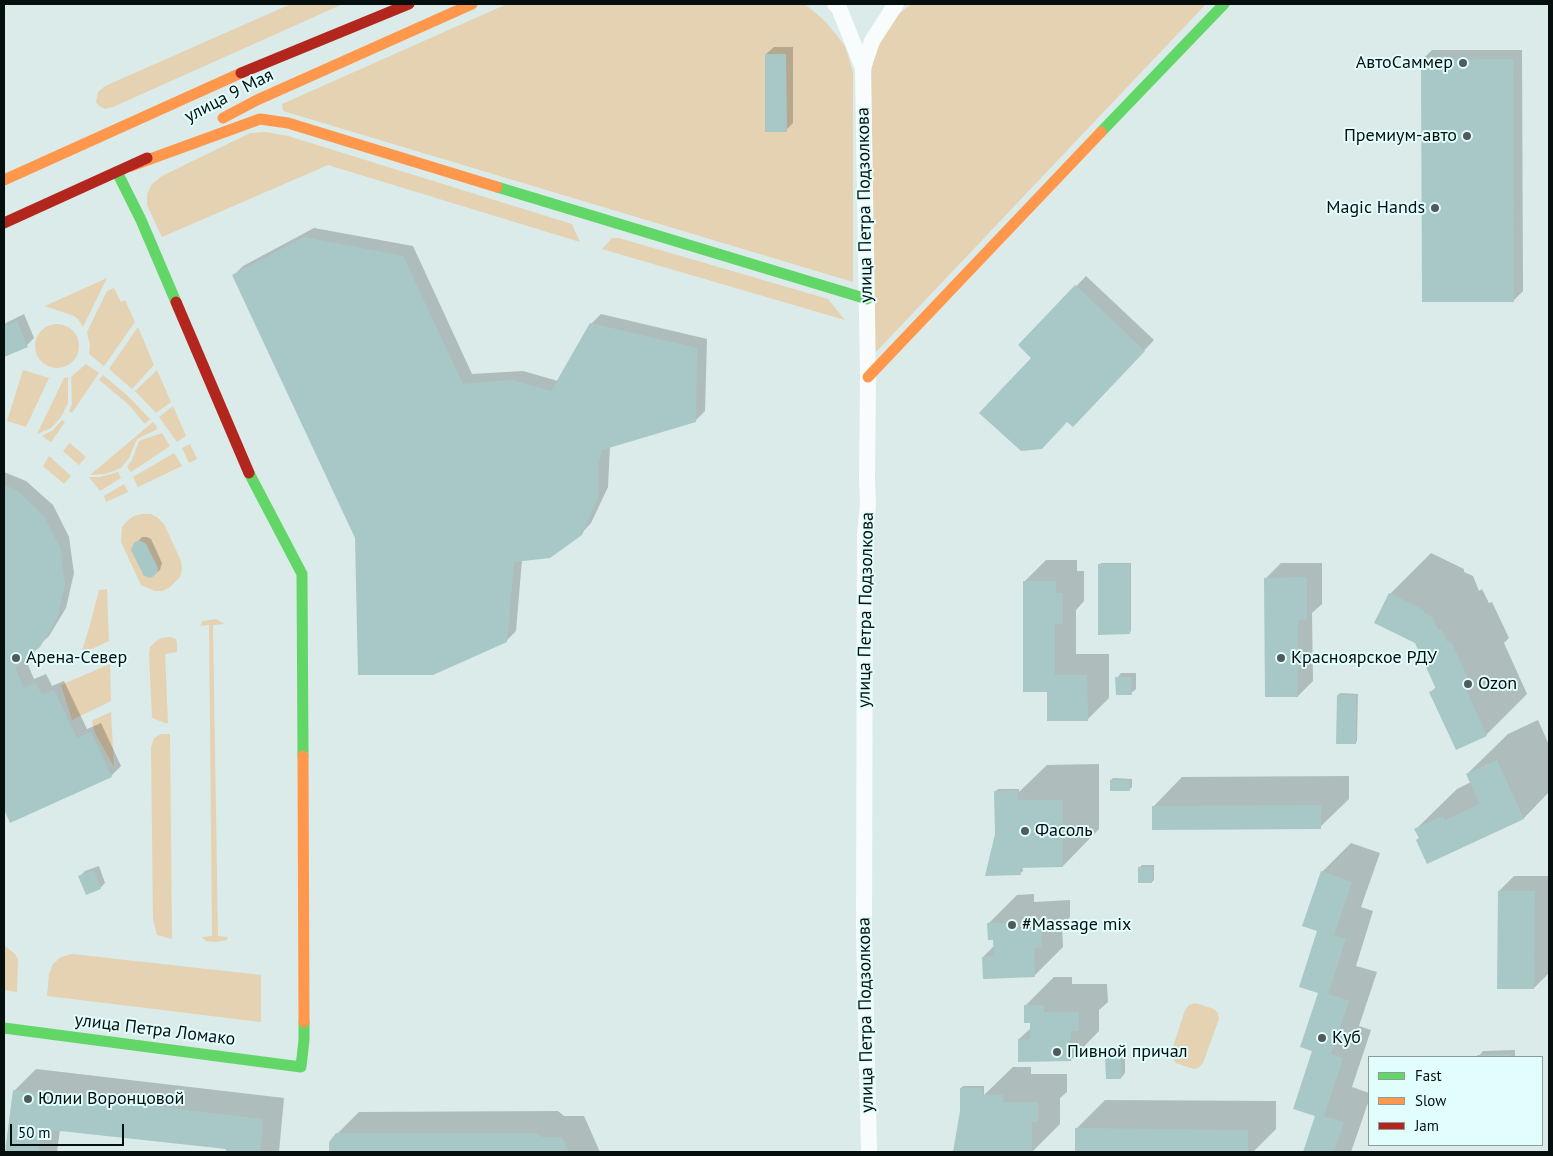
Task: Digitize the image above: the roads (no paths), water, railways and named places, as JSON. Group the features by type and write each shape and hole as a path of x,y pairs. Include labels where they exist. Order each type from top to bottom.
{"main road":[{"path":"380,15 394,4"},
{"name":"улица 9 Мая","path":"4,180 254,67 409,4"},
{"name":"улица 9 Мая","path":"4,223 131,166 257,100 472,4"},
{"path":"868,377 1224,4"},
{"path":"131,166 260,119 288,123 867,298"},
{"name":"улица Петра Ломако","path":"4,1028 302,1067 304,1040 302,574 252,477 141,220 117,172"}],"street":[{"name":"улица Петра Подзолкова","path":"834,4 839,8 863,68"},
{"name":"улица Петра Подзолкова","path":"869,1152 864,998 863,770 865,534 868,504 868,377 863,68 872,41 896,4"}],"place":[{"name":"АвтоСаммер","path":"1463,63"},
{"name":"Премиум-авто","path":"1467,136"},
{"name":"Magic Hands","path":"1435,208"},
{"name":"Арена-Север","path":"16,658"},
{"name":"Красноярское РДУ","path":"1281,658"},
{"name":"Ozon","path":"1468,684"},
{"name":"Фасоль","path":"1025,831"},
{"name":"#Massage mix","path":"1012,925"},
{"name":"Куб","path":"1322,1038"},
{"name":"Пивной причал","path":"1057,1052"},
{"name":"Юлии Воронцовой","path":"28,1099"}]}
